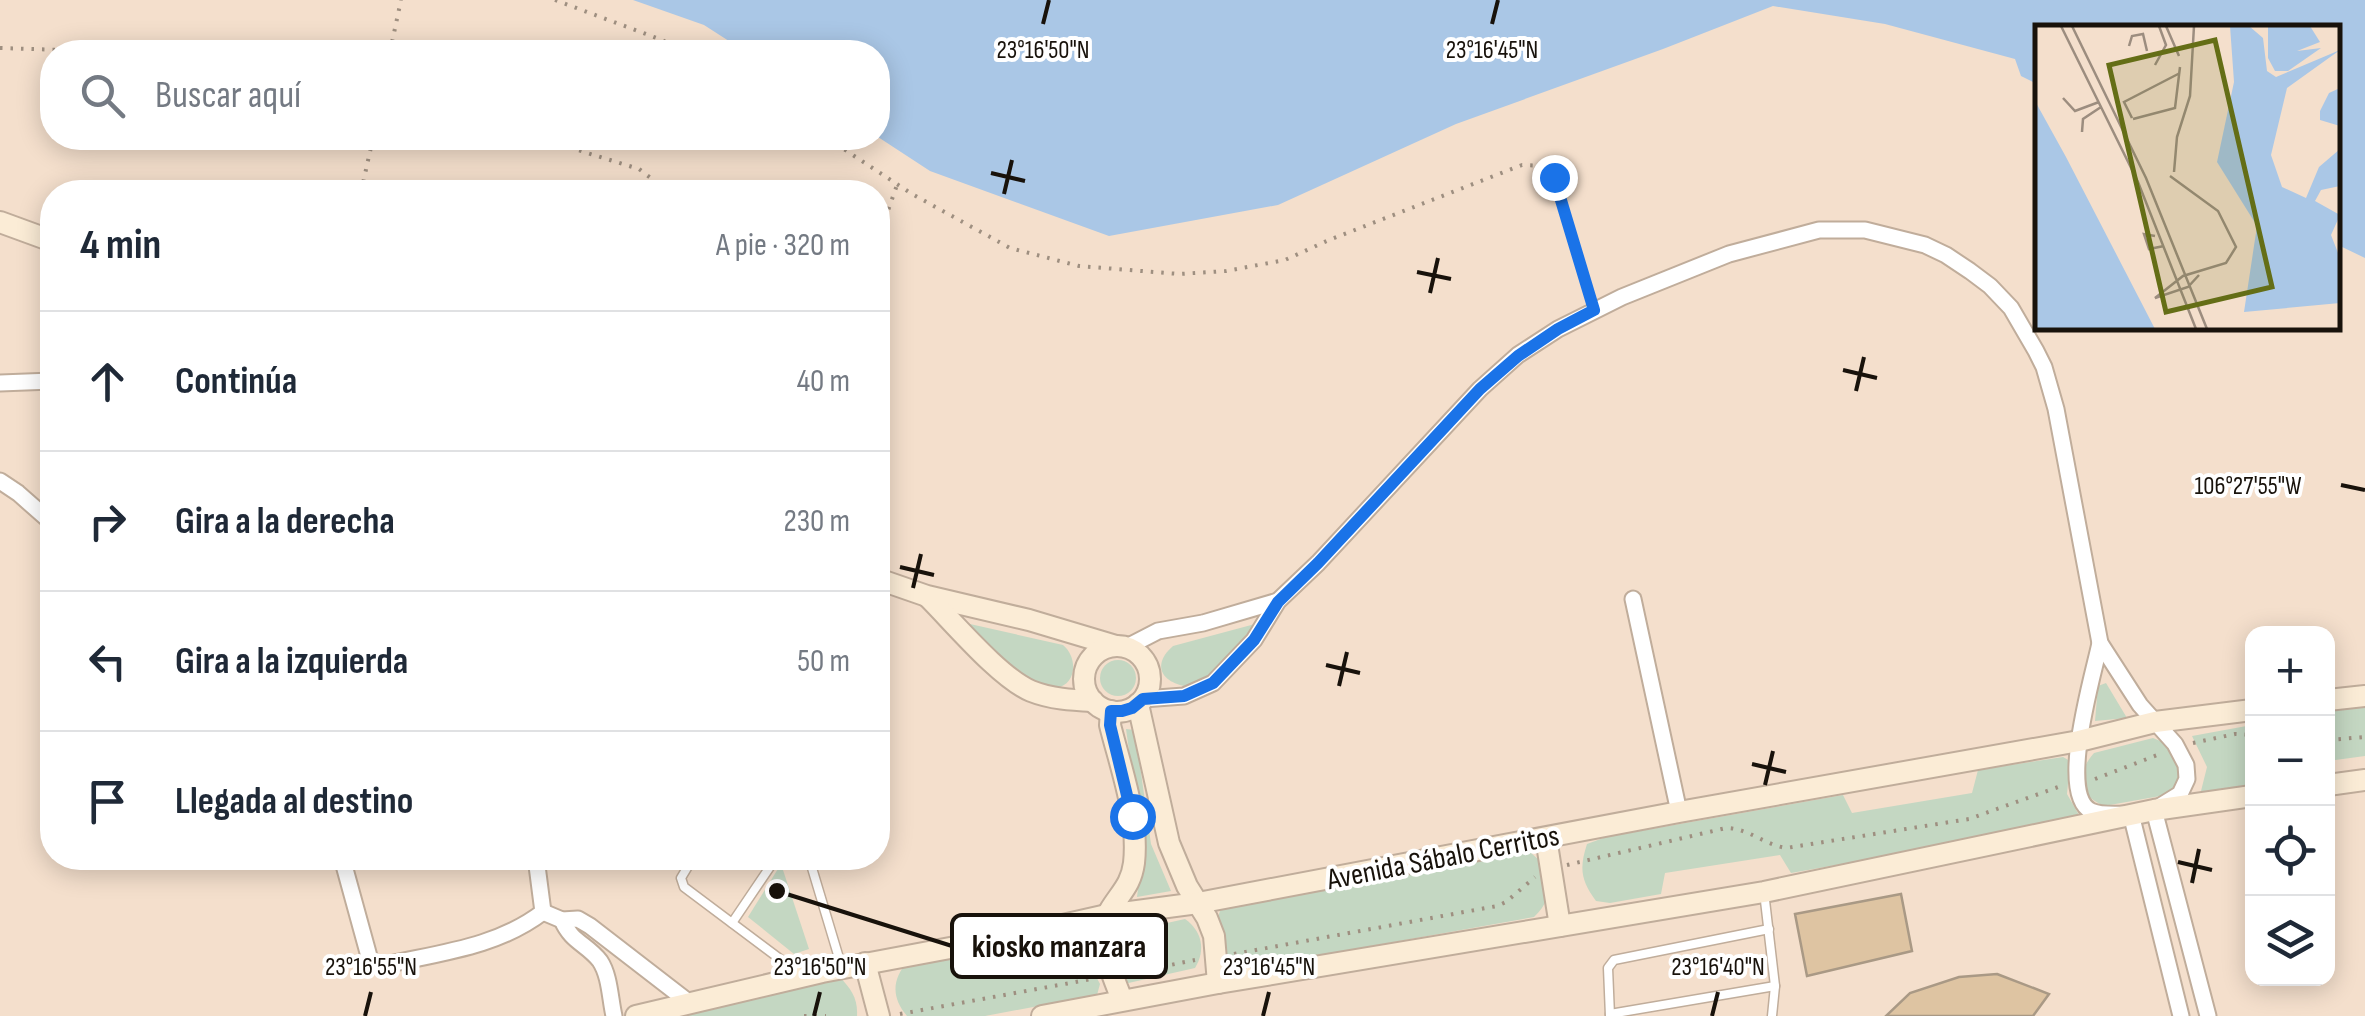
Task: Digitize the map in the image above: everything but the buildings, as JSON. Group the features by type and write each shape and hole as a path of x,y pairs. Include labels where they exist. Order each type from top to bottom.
{"main road":[{"path":"0,222 40,237"},
{"path":"890,583 1121,646 1144,660 1149,681 1140,702 1170,843 1214,936 1218,983"},
{"path":"926,596 1006,675 1028,690 1122,711 1140,702"},
{"path":"1121,646 1105,648 1089,661 1084,682 1086,692 1102,706 1110,725 1132,816 1134,861 1128,886 1106,915 1107,958 1122,1000"},
{"path":"2335,699 2365,696"},
{"name":"Avenida Sábalo Cerritos","path":"636,1016 804,976 1106,915 1198,903 2079,741 2155,722 2245,711"},
{"path":"2335,784 2365,780"},
{"path":"1042,1016 1764,892 2131,814 2245,797"},
{"path":"1546,838 1560,926"},
{"path":"865,963 880,1016"}],"street":[{"path":"1140,702 1184,696 1213,683 1254,640 1278,602 1480,389 1558,329 1729,254 1819,230 1866,230 1902,238 1946,255 1990,286 2011,308 2044,367 2056,409 2100,642 2140,705 2181,752 2188,773 2180,794 2154,810 2208,1016"},
{"path":"0,384 40,383"},
{"path":"0,481 40,512"},
{"path":"1633,599 1679,812"},
{"path":"1121,646 1158,632 1278,602"},
{"path":"2100,642 2079,741 2076,785 2084,805 2092,812 2131,814 2181,1016"},
{"path":"345,870 370,960 381,966 504,936 543,912"},
{"path":"538,870 543,912"},
{"path":"543,912 562,920 578,919 691,1004"},
{"path":"562,920 567,933 598,958 606,973 614,1016"},
{"path":"598,958 615,944"}],"lane":[{"path":"686,870 681,878 684,887 804,976"},
{"path":"732,923 768,870"},
{"path":"812,870 842,968"},
{"path":"1764,892 1775,986 1772,1016"},
{"path":"1769,929 1614,960 1608,968 1610,1015 1775,986"}],"path":[{"path":"393,40 401,0"},
{"path":"554,0 662,40"},
{"path":"0,48 40,49"},
{"path":"363,180 370,150"},
{"path":"578,150 639,169 653,180"},
{"path":"845,150 1010,248 1079,266 1179,274 1226,271 1285,260 1522,165 1546,166 1554,177 1594,310"},
{"path":"890,204 897,184"},
{"path":"2335,739 2365,737"},
{"path":"804,1016 826,1016"}],"green space":[{"path":"961,622 1063,645 1073,663 1068,682 1056,688 1023,678 1004,665"},
{"path":"1255,624 1228,657 1195,687 1177,684 1164,675 1162,662 1173,646"},
{"path":"1118,660 1131,665 1136,678 1131,691 1118,696 1105,691 1100,678 1105,665"},
{"path":"2106,683 2127,718 2095,721 2098,686"},
{"path":"2365,707 2365,756 2335,760 2335,710"},
{"path":"2245,726 2245,792 2199,799 2207,767 2192,736"},
{"path":"1126,729 1135,730 1151,844 1171,891 1137,897 1143,849"},
{"path":"2153,738 2165,743 2182,764 2178,785 2166,795 2104,806 2088,796 2082,776 2094,753"},
{"path":"2063,757 2070,761 2067,794 2079,822 1791,873 1780,855 1665,873 1661,894 1610,903 1596,901 1584,880 1582,867 1587,844 1606,837 1843,795 1852,813 1972,793 1978,770"},
{"path":"1530,852 1549,869 1548,895 1534,917 1231,971 1225,962 1225,940 1217,920 1221,908"},
{"path":"777,870 783,870 809,949 794,954 748,917"},
{"path":"1185,919 1200,941 1195,968 1124,984 1116,974 1113,935"},
{"path":"1082,931 1088,942 1088,961 1100,984 1097,995 985,1016 907,1016 898,1002 896,981 908,961"},
{"path":"839,976 853,994 857,1016 660,1016"}],"water":[{"path":"633,0 2365,0 2365,258 2340,246 2340,25 2035,25 2035,83 2021,76 2015,59 1885,24 1773,6 1456,124 1278,205 1109,236 930,171 890,145 890,40 727,40 704,25"}],"place":[{"name":"kiosko manzara","path":"777,891"}],"route":[{"path":"1132,816 1110,725 1111,711 1132,708 1143,699 1184,696 1213,683 1243,654 1278,602 1480,389 1518,356 1594,310 1554,177"}]}
